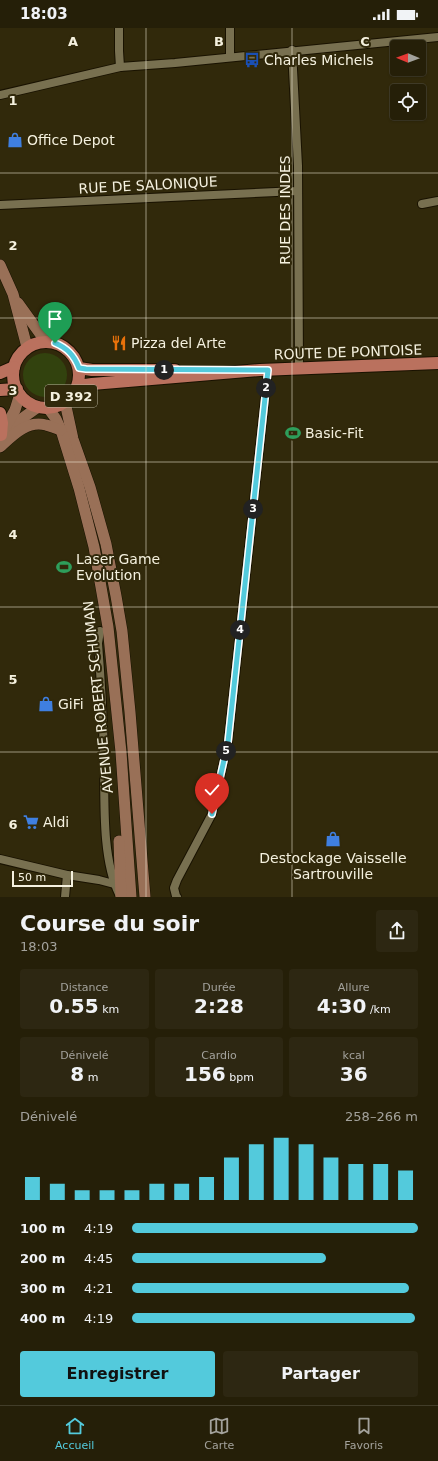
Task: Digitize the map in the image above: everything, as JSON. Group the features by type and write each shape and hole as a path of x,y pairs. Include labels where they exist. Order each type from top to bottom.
{"main road":[{"path":"0,265 12,294 27,347"},
{"path":"2,437 18,401 18,392 14,382 14,367 17,360 27,347 36,343 46,342 12,294"},
{"name":"D 392","path":"18,392 25,400 43,407 54,407 65,402 78,386 79,368 71,353 64,347 55,343 46,342"},
{"name":"ROUTE DE PONTOISE","path":"79,368 92,370 299,370 438,363"},
{"path":"0,373 14,367"},
{"name":"ROUTE DE PONTOISE","path":"78,386 264,370"},
{"path":"0,390 18,392"},
{"path":"65,402 73,439 90,487 106,544 116,596 124,652"},
{"path":"2,437 43,407"},
{"name":"AVENUE ROBERT SCHUMAN","path":"43,407 56,419 61,430 79,488 94,547 121,752 131,897"},
{"path":"0,413 2,437"},
{"path":"2,437 35,424 46,425 61,430"},
{"path":"104,629 117,634 124,652"},
{"name":"AVENUE ROBERT SCHUMAN","path":"124,652 146,896"},
{"path":"121,752 118,807 121,897"}],"street":[{"path":"119,28 120,67"},
{"path":"230,28 230,57"},
{"path":"0,95 120,67 175,63 438,36"},
{"name":"RUE DES INDES","path":"292,50 298,166 299,370"},
{"name":"RUE DE SALONIQUE","path":"0,205 298,191"},
{"path":"422,204 438,201"},
{"path":"176,897 174,888 177,880 212,814 228,742 264,370"},
{"path":"104,629 98,643 103,722 107,853 114,884 121,897"},
{"path":"0,859 67,875 114,884"},
{"path":"65,897 67,875"}],"green space":[{"path":"41,353 49,353 61,359 67,371 67,379 61,391 49,397 41,397 29,391 23,379 23,371 29,359"}],"place":[{"name":"Charles Michels","path":"252,60"},
{"name":"Office Depot","path":"15,140"},
{"name":"Pizza del Arte","path":"119,343"},
{"name":"Basic-Fit","path":"293,433"},
{"name":"Laser Game Evolution","path":"64,567"},
{"name":"GiFi","path":"46,704"},
{"name":"Aldi","path":"31,822"},
{"name":"Destockage Vaisselle Sartrouville","path":"333,839"}],"route":[{"path":"55,343 64,347 71,353 79,368 92,370 268,370 228,742 212,814"}]}
